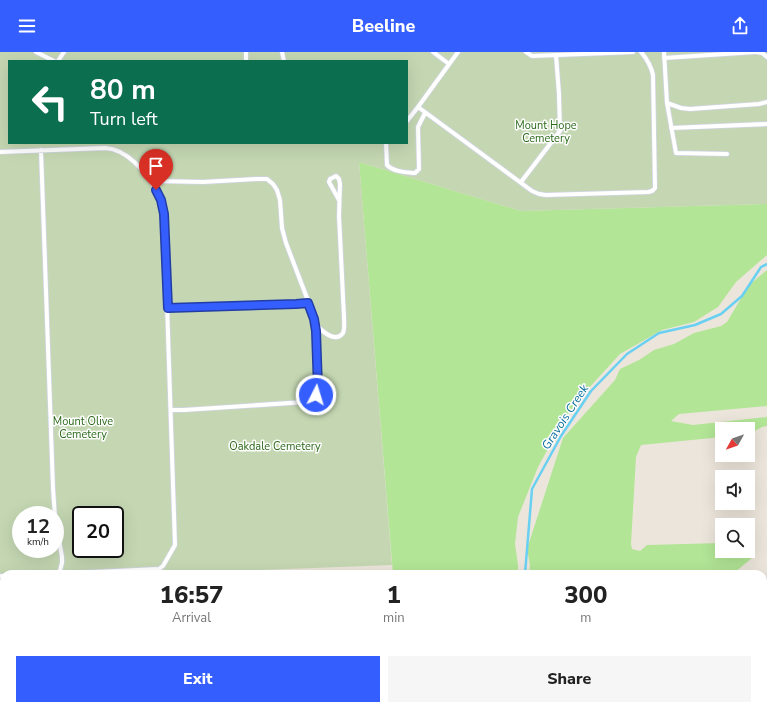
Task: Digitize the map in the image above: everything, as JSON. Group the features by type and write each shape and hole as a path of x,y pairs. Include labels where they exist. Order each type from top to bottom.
{"lane":[{"path":"36,52 52,60"},
{"path":"433,52 449,64"},
{"path":"408,120 458,52"},
{"path":"526,52 532,56 633,52"},
{"path":"418,107 538,194 648,192 655,188 653,75 649,63 641,52"},
{"path":"664,52 667,103 676,153 727,154"},
{"path":"664,58 755,52 762,53 767,57"},
{"path":"521,182 560,131 556,55"},
{"path":"667,103 681,108 690,109 767,102"},
{"path":"386,144 386,165 390,169 401,172 415,173 419,169 418,127 425,112"},
{"path":"671,128 767,124"},
{"path":"0,152 111,148 123,154 147,177 161,200 164,214 168,308 174,545 163,566 158,569 138,570"},
{"path":"41,150 53,488 55,517 62,557 60,570"},
{"path":"315,324 321,331 332,337 342,335 344,332 339,200 340,184 339,179 336,176 330,179 330,182 339,200"},
{"path":"147,177 156,181 203,182 257,179 267,180 273,184 280,200 282,228 286,243 315,324 318,388 316,395 310,401 171,410"},
{"path":"168,308 308,303"}],"green space":[{"path":"0,52 767,52 767,204 521,211 359,162 392,565 261,570 0,570"},
{"path":"359,162 521,211 767,204 767,255 736,282 718,307 694,322 662,330 620,354 587,390 566,416 538,467 518,517 515,544 518,570 393,570"},
{"path":"767,270 767,406 679,414 671,421 693,425 715,423 715,438 641,445 636,457 631,544 632,549 640,551 647,545 715,543 715,558 752,558 738,570 529,570 527,549 563,438 615,380 620,369 639,360 654,350 674,344 694,333 721,326 727,322 749,285"},
{"path":"767,417 767,426 755,431 755,422 721,422"}],"waterway":[{"name":"Gravois Creek","path":"525,570 532,489 561,436 591,391 627,354 659,333 695,325 721,314 742,296 761,267 767,264"}],"route":[{"path":"156,190 161,200 164,214 168,308 308,303 314,319 316,331 318,388 316,395"}],"park label":[{"name":"Mount Hope Cemetery","path":"546,131"},
{"name":"Mount Olive Cemetery","path":"83,427"},
{"name":"Oakdale Cemetery","path":"275,446"}]}
